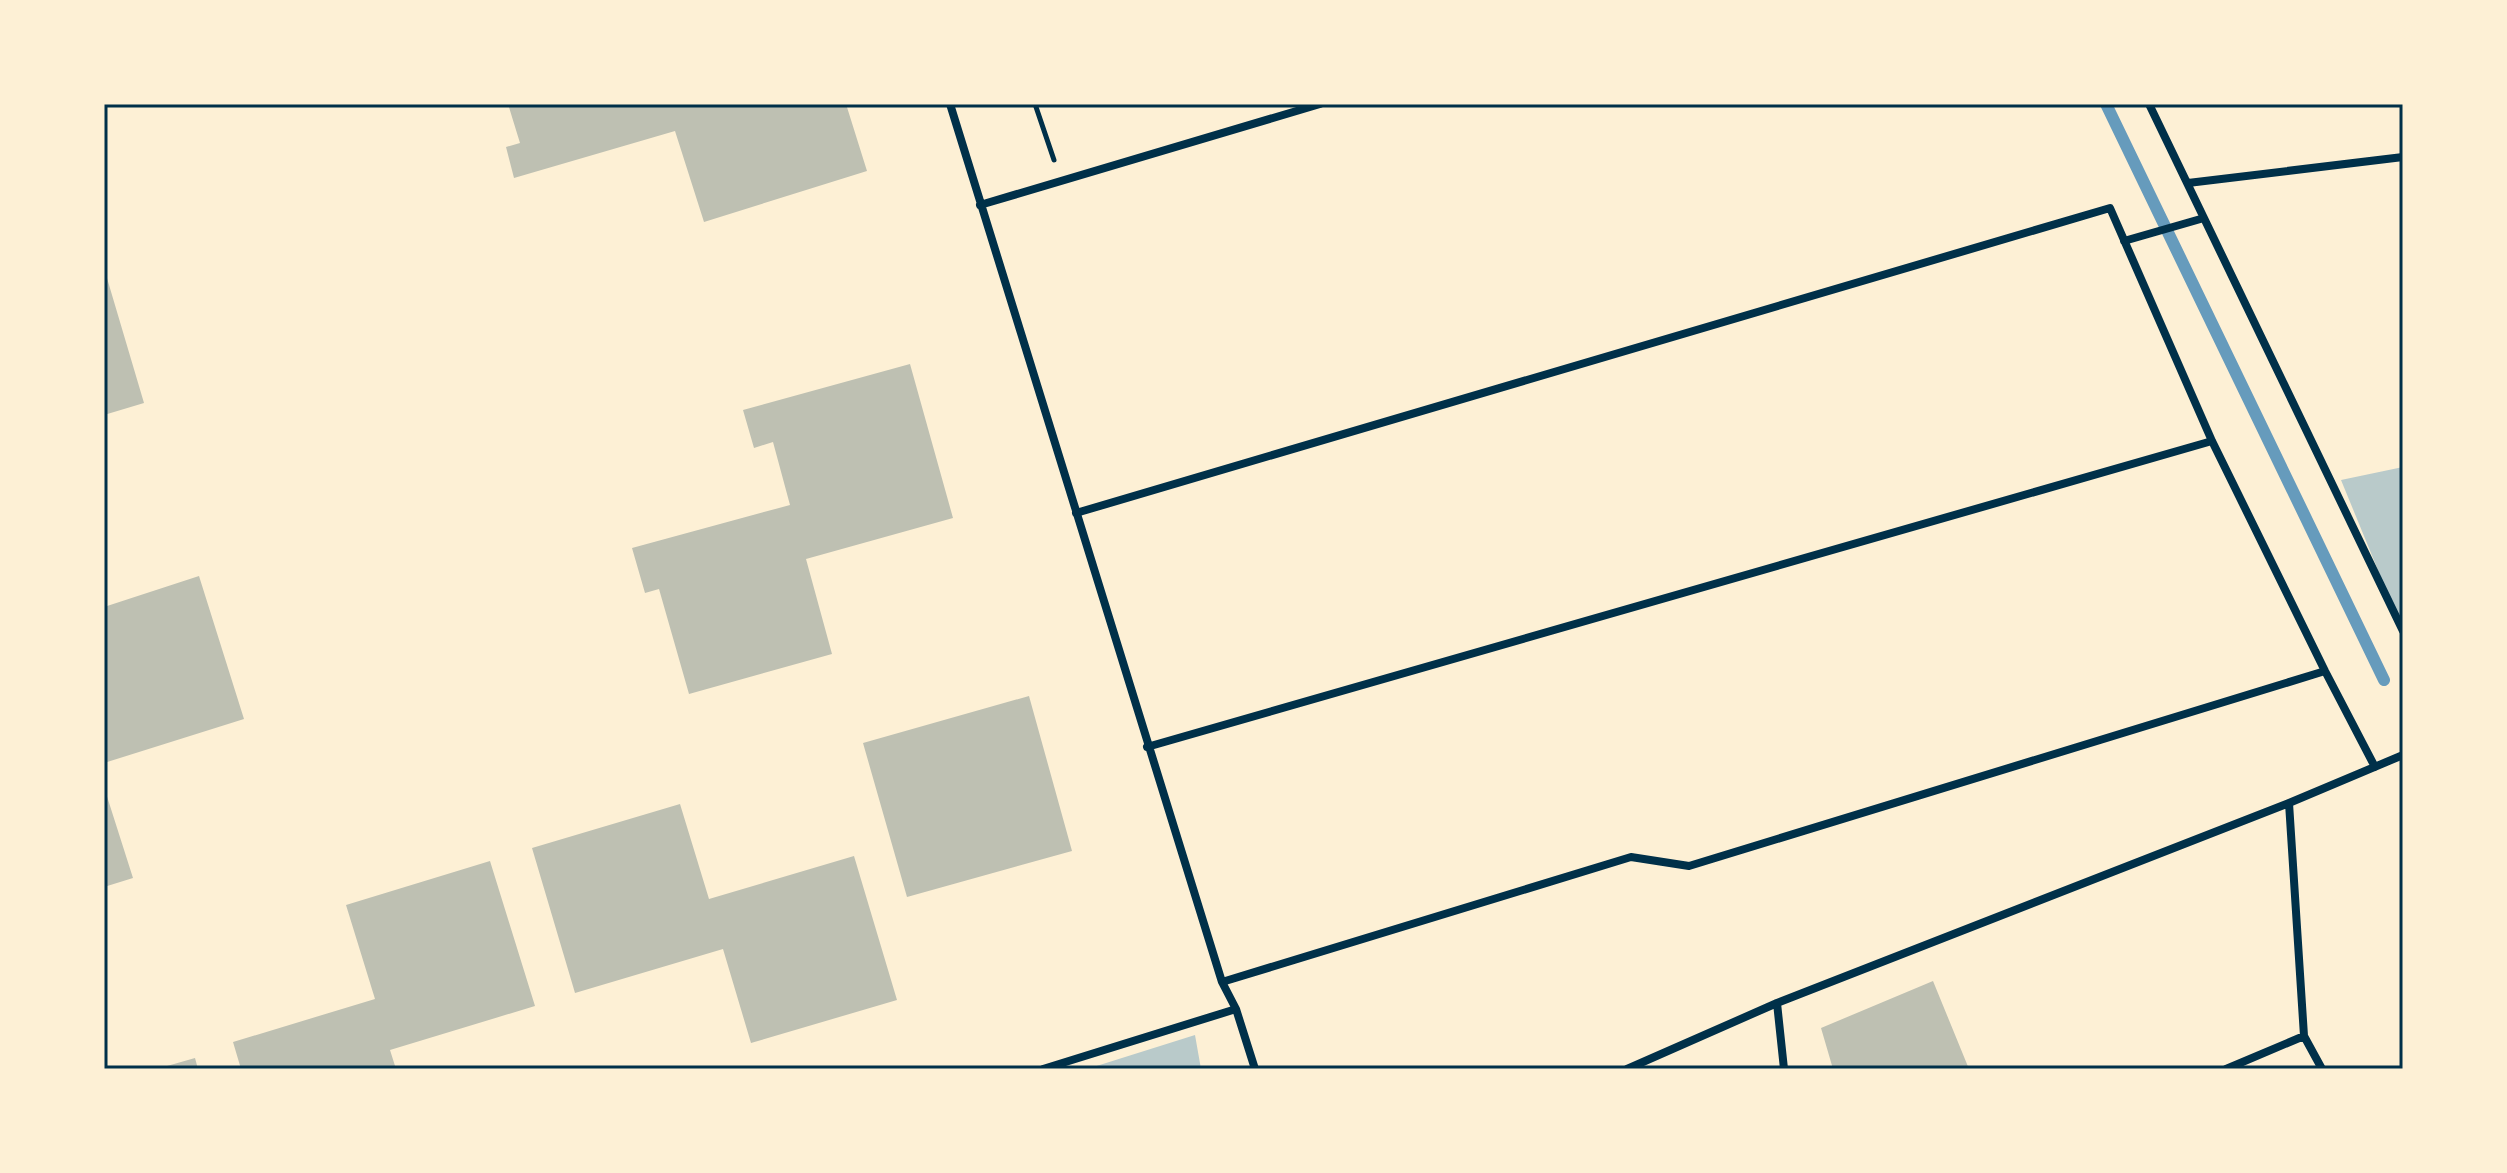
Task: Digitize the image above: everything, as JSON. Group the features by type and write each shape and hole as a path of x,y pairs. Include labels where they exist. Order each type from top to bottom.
{"street":[{"path":"950,104 1147,747 1222,982 1236,1009 1255,1069"},
{"path":"980,205 1320,104"},
{"path":"2149,104 2403,631"},
{"path":"2188,183 2403,157"},
{"path":"1076,513 2110,208 2212,441 2375,767"},
{"path":"2124,241 2204,218"},
{"path":"1147,747 2212,441"},
{"path":"1222,982 1631,857 1689,866 2325,671"},
{"path":"1627,1069 1777,1003 2289,803 2403,755"},
{"path":"2289,803 2304,1036 2322,1069"},
{"path":"1777,1003 1784,1069"},
{"path":"1043,1069 1236,1009"},
{"path":"2226,1069 2304,1036"}],"path":[{"path":"1035,104 1061,180"}],"shaded area":[{"path":"2403,467 2403,631 2341,480"},
{"path":"1195,1035 1201,1069 1087,1069"}],"building":[{"path":"508,104 846,104 867,171 704,222 675,131 514,178 506,147 520,143"},
{"path":"104,268 144,403 104,415"},
{"path":"910,364 953,518 806,559 832,654 689,694 659,589 645,593 632,548 790,505 773,442 754,448 743,410"},
{"path":"199,576 244,719 104,763 104,607"},
{"path":"1029,696 1072,851 907,897 863,743"},
{"path":"104,787 133,878 104,887"},
{"path":"680,804 709,899 854,856 897,1000 751,1043 723,949 575,993 532,848"},
{"path":"490,861 535,1006 390,1050 396,1069 241,1069 233,1042 375,999 346,905"},
{"path":"1933,981 1969,1069 1833,1069 1821,1028"},
{"path":"195,1058 198,1069 160,1068"}],"waterway":[{"path":"2106,104 2384,680"}]}
